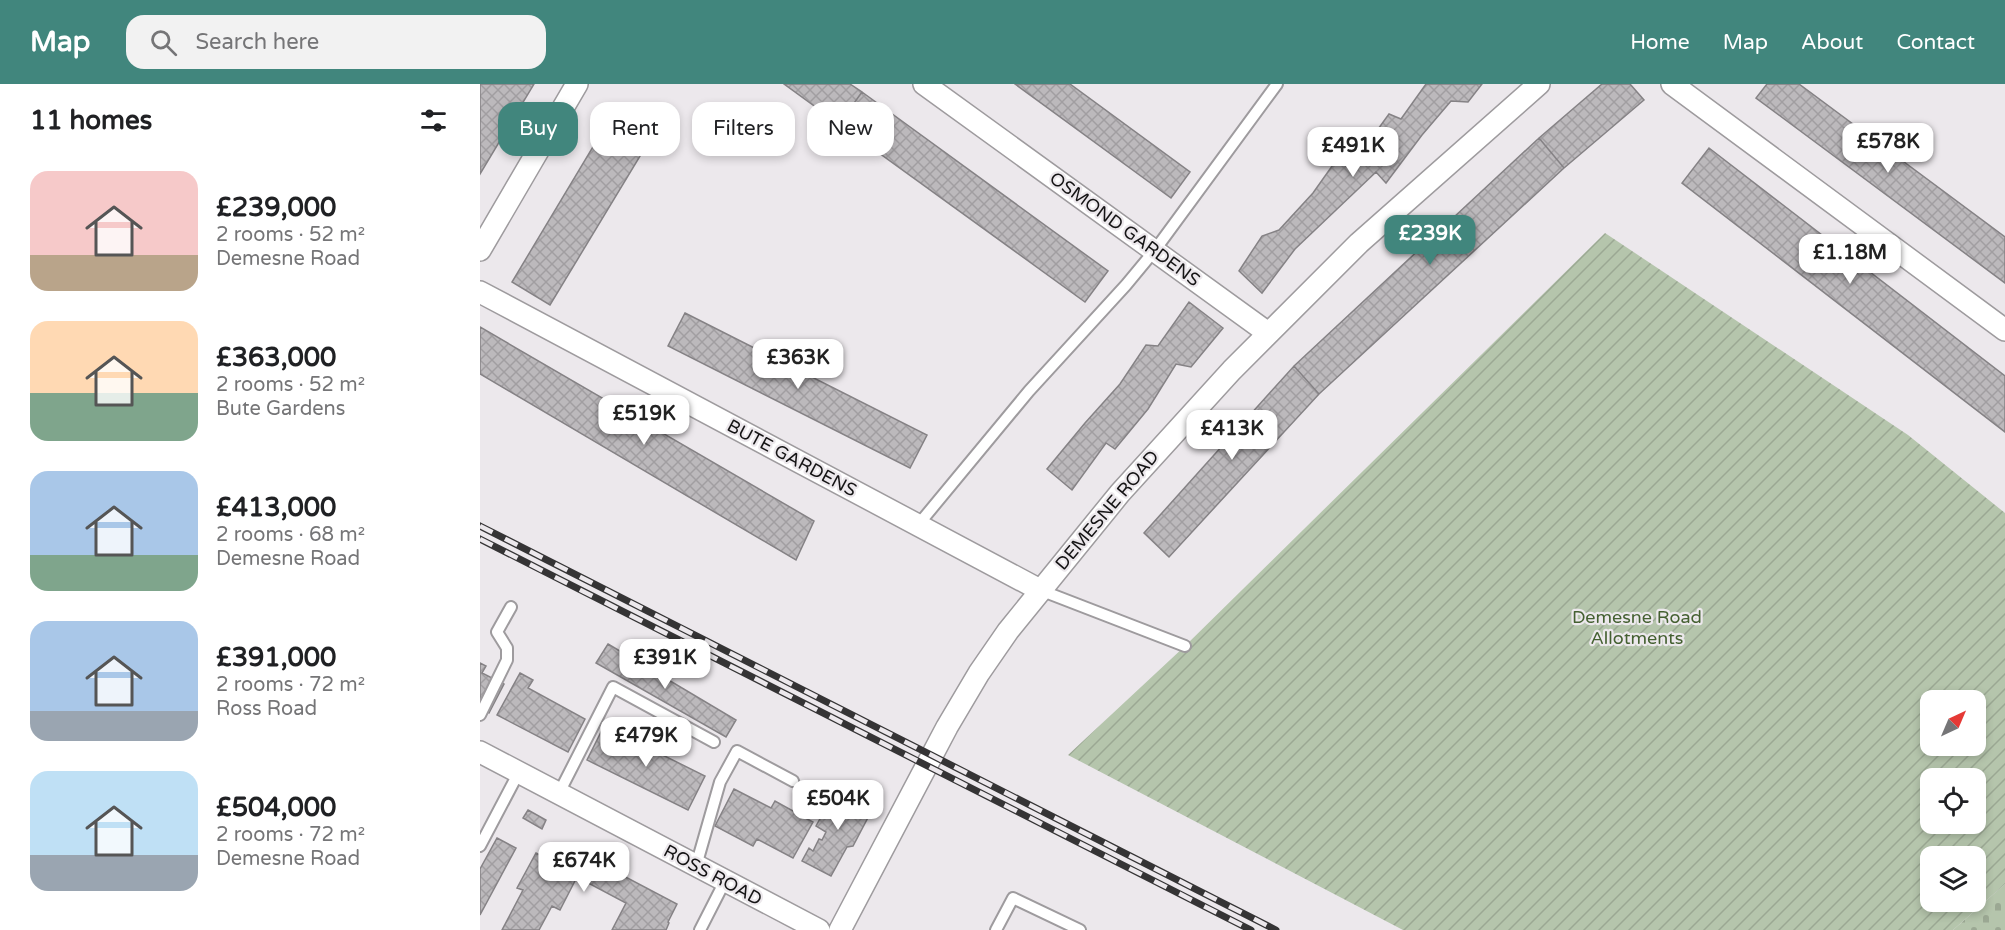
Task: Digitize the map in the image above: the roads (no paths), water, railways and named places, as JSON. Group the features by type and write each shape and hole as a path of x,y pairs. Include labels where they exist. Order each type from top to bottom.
{"street":[{"path":"480,250 577,84"},
{"name":"OSMOND GARDENS","path":"924,84 1268,333"},
{"name":"DEMESNE ROAD","path":"840,930 973,682 1002,639 1040,590 1120,493 1175,430 1359,243 1539,84"},
{"path":"1672,84 2005,330"},
{"name":"BUTE GARDENS","path":"480,292 1040,590"},
{"name":"ROSS ROAD","path":"480,752 819,930"}],"lane":[{"path":"918,525 1029,391 1155,250 1273,86"},
{"path":"1040,590 1185,646"},
{"path":"480,715 507,660 507,648 496,632 511,607"},
{"path":"559,794 613,687 714,742"},
{"path":"696,866 720,782 737,751 794,781"},
{"path":"480,846 519,772"},
{"path":"700,930 725,881"},
{"path":"996,930 1013,898 1080,930"}],"railway":[{"path":"480,526 1276,930"},
{"path":"480,539 1251,930"}],"park label":[{"name":"Demesne Road Allotments","path":"1637,627"}]}
